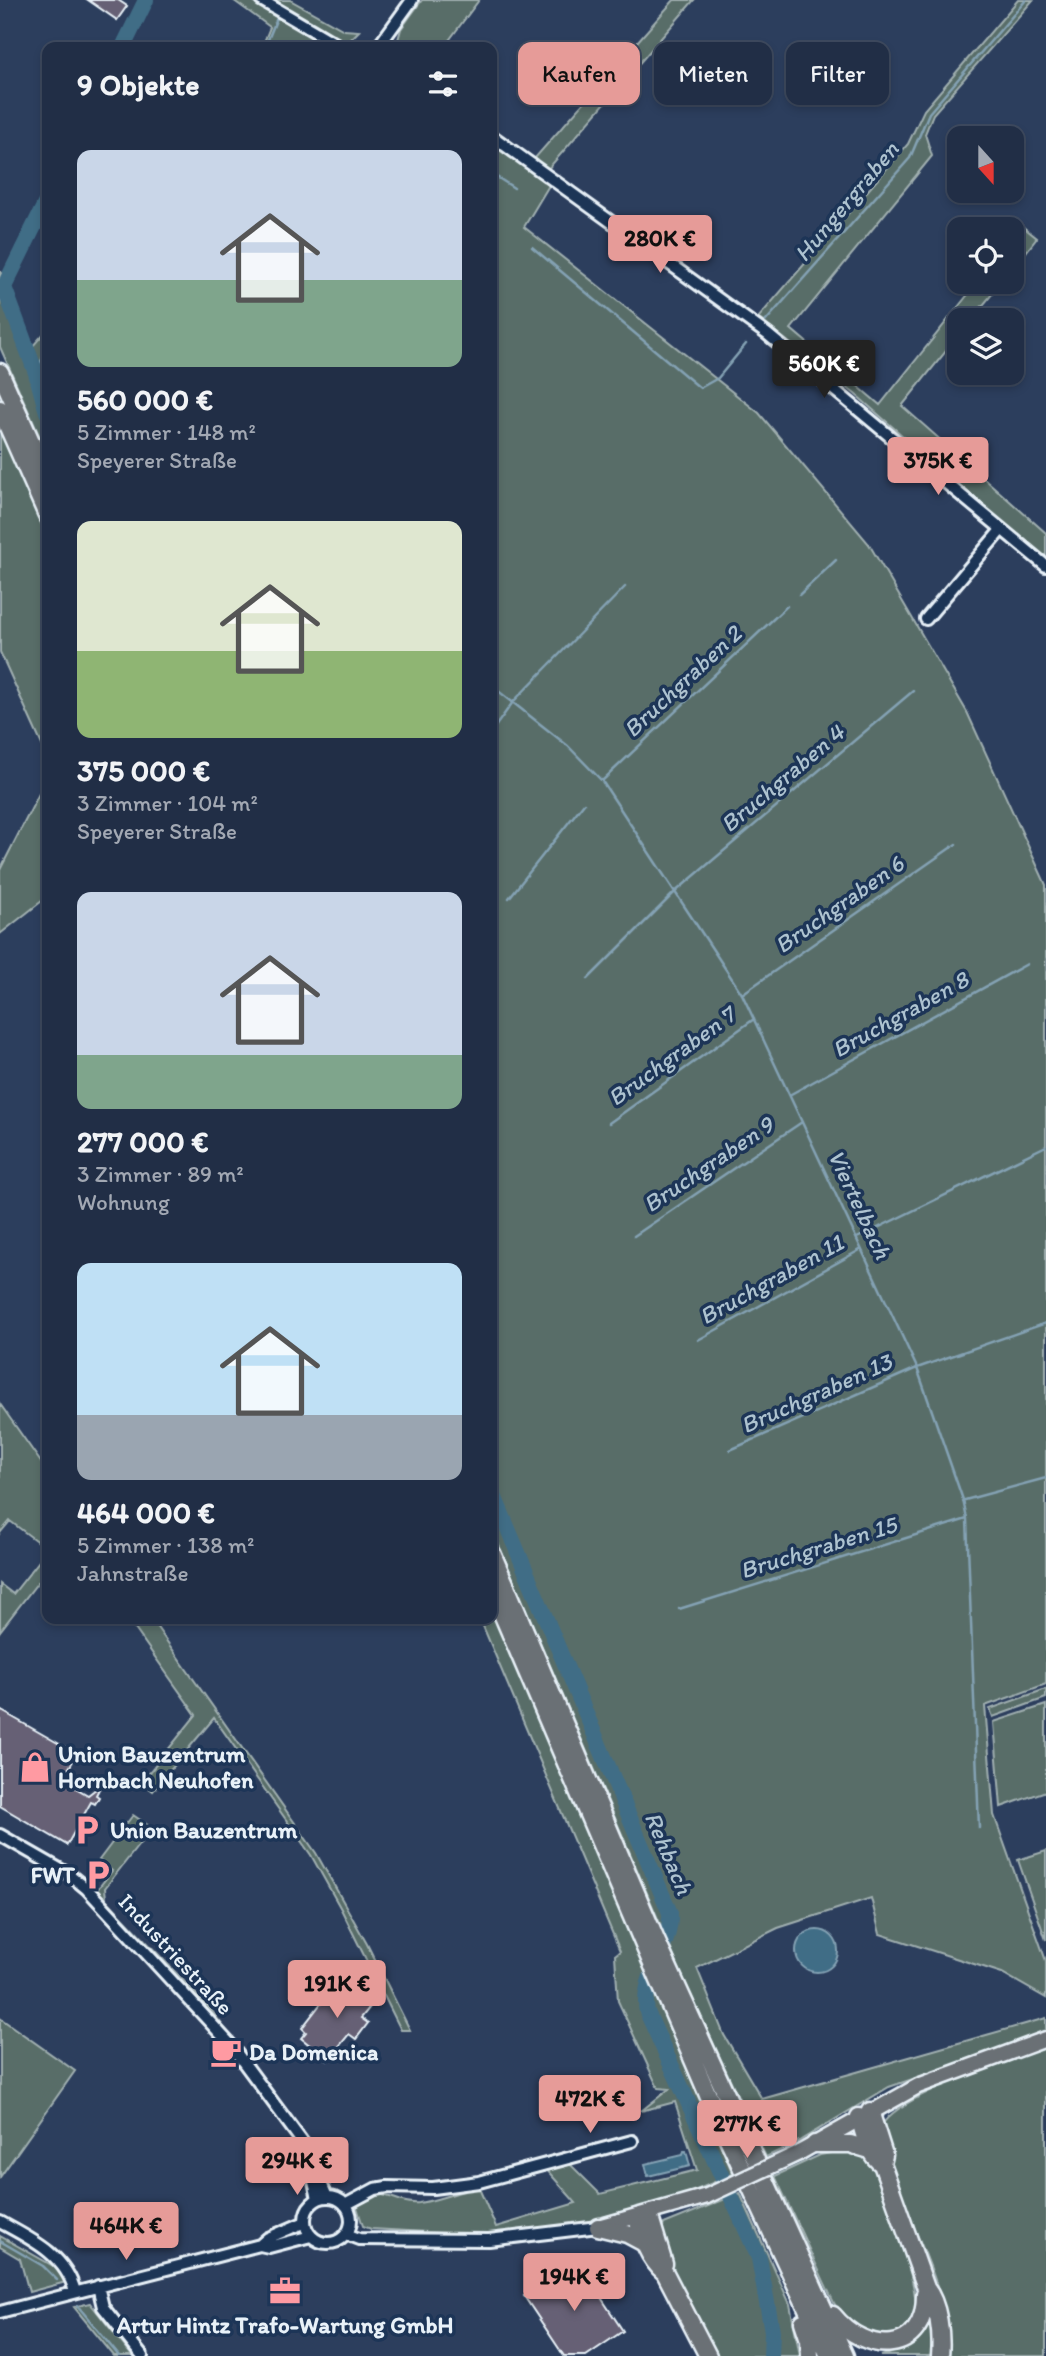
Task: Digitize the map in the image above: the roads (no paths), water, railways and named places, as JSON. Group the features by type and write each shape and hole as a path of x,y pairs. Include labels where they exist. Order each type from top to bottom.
{"highway":[{"path":"0,372 42,466"},
{"path":"0,409 42,504"},
{"path":"497,1565 656,1940 845,2356"},
{"path":"497,1602 658,1981 829,2356"},
{"path":"864,2114 870,2150 875,2160 882,2164"},
{"path":"864,2114 884,2155 882,2164 926,2288 931,2295 938,2325 940,2356"},
{"path":"815,2144 850,2144 870,2150"},
{"path":"642,2242 643,2216"},
{"path":"643,2216 665,2273 708,2356"},
{"path":"598,2227 627,2234 642,2242 657,2267 665,2273"},
{"path":"814,2290 838,2323 852,2336 863,2343 887,2347 909,2337 918,2327 924,2315 926,2288"},
{"path":"805,2305 803,2320 810,2356"}],"main road":[{"path":"598,2227 707,2196 799,2153 864,2114 943,2076 1046,2039"}],"street":[{"path":"261,0 332,42"},
{"path":"382,42 412,0"},
{"path":"389,42 391,30"},
{"path":"497,139 767,334 1046,566"},
{"path":"926,619 1002,530"},
{"name":"Industriestraße","path":"0,1835 70,1875 87,1889 230,2044 303,2143 314,2168 313,2177 322,2198"},
{"path":"311,2236 304,2222 307,2209 322,2198 345,2205 375,2189 433,2188 479,2182 632,2141"},
{"path":"345,2205 351,2223 378,2238"},
{"path":"0,2222 58,2258 68,2272 75,2292"},
{"path":"260,2245 268,2238 304,2222"},
{"path":"0,2312 260,2245 269,2247 311,2236 329,2244 346,2234 351,2223"},
{"path":"346,2234 359,2239 489,2240 598,2227"},
{"path":"97,2286 103,2306 142,2356"}],"water":[{"path":"817,1930 832,1936 838,1951 832,1966 817,1972 802,1966 796,1951 802,1936"},
{"path":"684,2151 690,2166 648,2176 645,2164 683,2155"}],"waterway":[{"name":"Rehbach","path":"125,42 146,0"},
{"name":"Hungergraben","path":"765,322 910,158 929,113 1026,0"},
{"path":"267,42 279,13"},
{"name":"Hungergraben","path":"497,177 514,188"},
{"name":"Rehbach","path":"42,210 4,287 42,394"},
{"name":"Hungergraben","path":"532,247 700,388 718,378 746,344"},
{"path":"36,373 42,359"},
{"name":"Bruchgraben 2","path":"799,595 836,560"},
{"path":"497,724 513,702 625,587"},
{"name":"Bruchgraben 2","path":"602,781 787,606"},
{"name":"Viertelbach","path":"497,690 568,746 602,781 742,994 917,1368 963,1500 967,1519 979,1828"},
{"name":"Bruchgraben 4","path":"588,979 674,893 913,691"},
{"path":"509,898 584,803"},
{"name":"Bruchgraben 6","path":"742,994 956,844"},
{"name":"Bruchgraben 8","path":"791,1094 1027,964"},
{"name":"Bruchgraben 7","path":"609,1123 754,1019"},
{"name":"Bruchgraben 9","path":"634,1236 802,1122"},
{"path":"857,1238 1046,1146"},
{"name":"Bruchgraben 11","path":"698,1340 860,1250"},
{"name":"Bruchgraben 13","path":"730,1450 917,1368 1046,1323"},
{"path":"965,1500 1046,1478"},
{"name":"Rehbach","path":"497,1503 670,1913 666,1938 648,1987 647,2012 759,2258 772,2331 771,2356"},
{"name":"Bruchgraben 15","path":"679,1609 967,1519"},
{"path":"0,2241 43,2266 57,2280"},
{"path":"77,2305 119,2356"}],"place":[{"name":"Union Bauzentrum Hornbach Neuhofen","path":"35,1767"},
{"name":"Union Bauzentrum","path":"87,1830"},
{"name":"FWT","path":"98,1875"},
{"name":"Da Domenica","path":"226,2052"},
{"name":"Artur Hintz Trafo-Wartung GmbH","path":"285,2291"}]}
